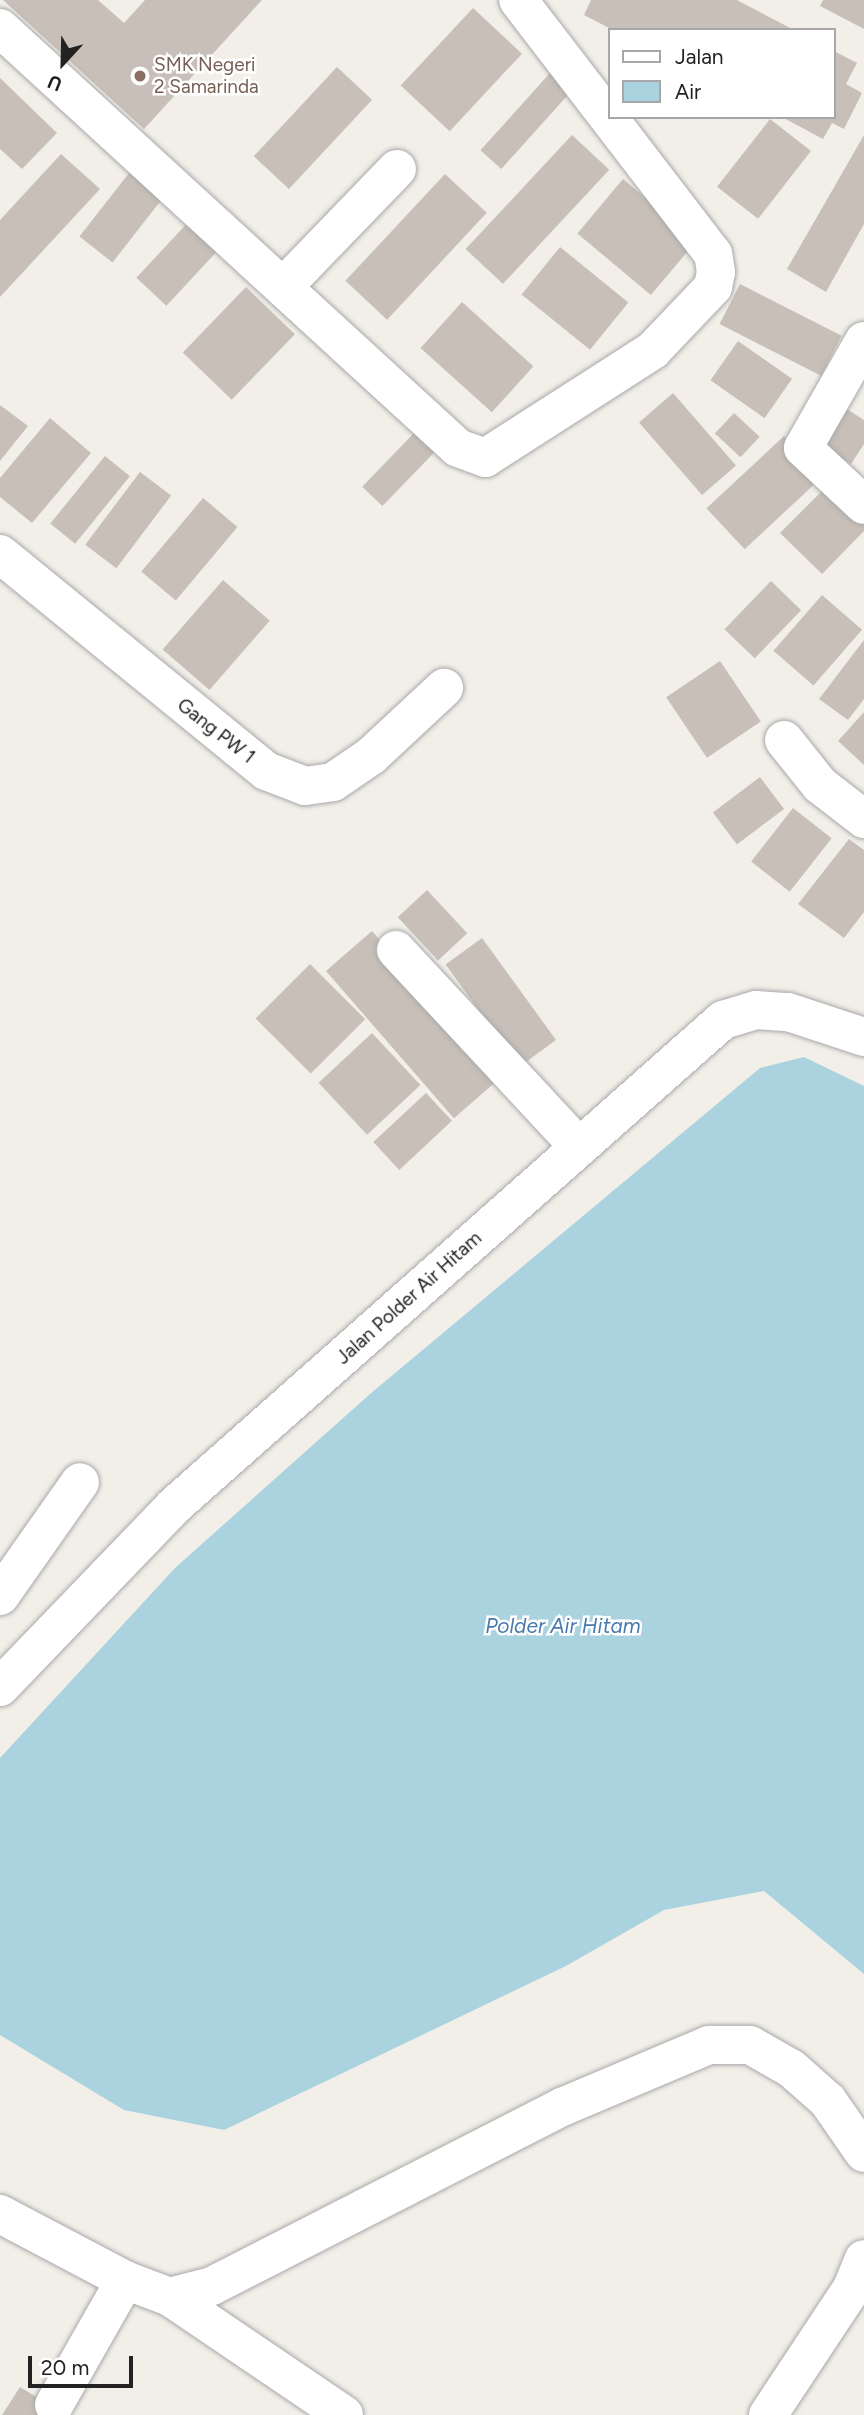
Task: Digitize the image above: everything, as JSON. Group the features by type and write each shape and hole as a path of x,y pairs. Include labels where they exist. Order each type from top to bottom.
{"street":[{"path":"518,0 608,117"},
{"path":"0,28 458,448 485,458 653,350 713,287 713,254 609,119"},
{"path":"283,287 397,169"},
{"path":"864,341 803,448 864,505"},
{"name":"Gang PW 1","path":"0,554 266,771 305,786 333,782 371,756 444,688"},
{"path":"783,740 820,785 864,819"},
{"path":"396,950 579,1147"},
{"name":"Jalan Polder Air Hitam","path":"3,1678 174,1506 723,1020 756,1010 788,1012 864,1037"},
{"path":"0,1596 80,1482"},
{"path":"170,2297 212,2286 562,2107 709,2045 750,2045 792,2069 828,2101 864,2153"},
{"path":"0,2214 125,2280 170,2297 344,2415"},
{"path":"768,2415 852,2288 864,2259"},
{"path":"54,2405 125,2280"}],"water":[{"name":"Polder Air Hitam","path":"804,1057 864,1086 864,1974 764,1891 664,1910 566,1966 224,2130 124,2110 0,2035 0,1758 175,1568 370,1394 760,1068"}],"building":[{"name":"SMK Negeri 2 Samarinda","path":"3,0 98,0 124,23 145,0 262,0 144,129"},
{"path":"591,0 737,0 790,28 609,28 584,15"},
{"path":"823,0 864,0 864,29 820,6"},
{"path":"473,8 522,54 450,131 401,86"},
{"path":"836,52 857,63 846,84 862,93 844,129 832,123 823,139 786,119 836,119"},
{"path":"337,67 372,100 289,189 254,156"},
{"path":"550,73 571,92 501,169 480,150"},
{"path":"0,78 57,133 22,169 0,149"},
{"path":"770,119 811,151 758,219 717,187"},
{"path":"572,135 609,170 503,284 466,249"},
{"path":"864,135 864,224 826,292 787,269"},
{"path":"61,154 100,189 0,297 0,220"},
{"path":"133,168 166,194 113,262 79,237"},
{"path":"445,174 487,213 387,320 345,281"},
{"path":"623,179 697,241 651,295 577,233"},
{"path":"193,217 223,245 166,306 136,278"},
{"path":"560,247 628,302 590,350 522,294"},
{"path":"740,284 842,336 821,376 720,324"},
{"path":"246,287 295,334 232,400 183,352"},
{"path":"462,302 533,366 492,412 421,348"},
{"path":"738,341 792,379 765,418 710,380"},
{"path":"673,393 736,465 702,495 639,423"},
{"path":"836,402 864,420 864,444 851,464 812,438"},
{"path":"0,405 28,426 0,461"},
{"path":"734,413 760,437 741,457 715,433"},
{"path":"50,418 91,453 32,523 0,497 0,478"},
{"path":"415,432 435,451 382,506 362,487"},
{"path":"784,436 822,477 745,549 706,508"},
{"path":"105,456 130,476 75,544 50,524"},
{"path":"140,472 171,495 116,568 85,545"},
{"path":"831,482 864,513 864,531 822,574 780,533"},
{"path":"203,498 237,527 176,600 141,572"},
{"path":"223,580 270,621 209,690 163,649"},
{"path":"771,581 801,610 755,658 724,629"},
{"path":"822,595 862,630 813,686 773,651"},
{"path":"864,640 864,699 848,720 819,699"},
{"path":"720,661 761,722 707,758 666,697"},
{"path":"864,712 864,765 838,741"},
{"path":"760,777 784,809 737,844 713,813"},
{"path":"793,808 832,838 790,892 751,862"},
{"path":"849,839 864,850 864,912 844,938 798,904"},
{"path":"427,890 467,933 438,960 398,917"},
{"path":"372,931 500,1078 454,1118 326,971"},
{"path":"482,938 556,1040 520,1066 446,964"},
{"path":"310,964 365,1019 311,1074 256,1018"},
{"path":"372,1033 420,1085 367,1135 319,1083"},
{"path":"426,1093 452,1121 399,1170 373,1142"},
{"path":"20,2387 66,2415 2,2415"}],"place":[{"name":"SMK Negeri 2 Samarinda","path":"140,76"}]}
